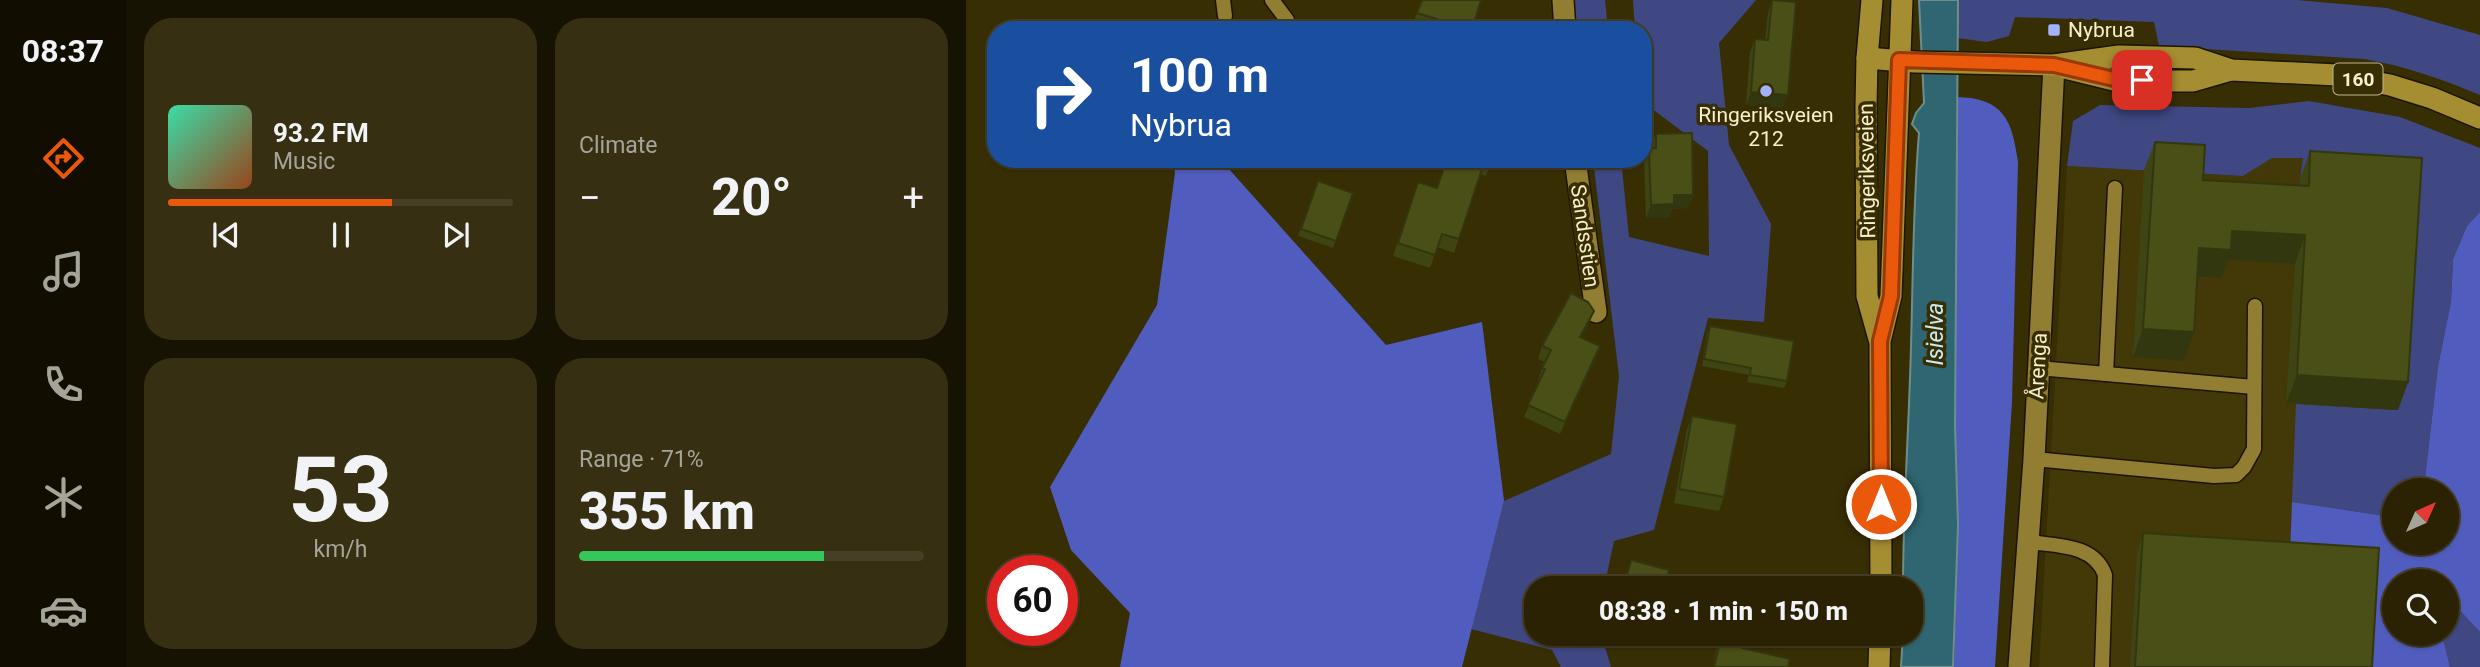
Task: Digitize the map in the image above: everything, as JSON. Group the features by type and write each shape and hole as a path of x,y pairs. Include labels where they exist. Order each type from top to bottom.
{"main road":[{"name":"Ringeriksveien","path":"1872,0 1867,58 1867,296 1880,341"},
{"name":"Ringeriksveien","path":"1881,576 1880,341 1891,296 1907,61 1902,0"},
{"name":"160","path":"1867,58 2054,65 2119,56 2195,58 2231,70 2337,75 2390,85 2432,98 2480,118"},
{"path":"1879,667 1880,646"}],"street":[{"path":"1563,0 1564,21"},
{"name":"Årenga","path":"2019,667 2034,459 2054,65"},
{"name":"Sandsstien","path":"1576,168 1595,312"}],"lane":[{"path":"1223,0 1225,16"},
{"path":"1272,0 1287,20"},
{"path":"2106,374 2115,188"},
{"path":"2034,459 2214,476 2236,475 2254,449 2255,306"},
{"path":"2038,368 2254,387"},
{"path":"2029,542 2072,548 2091,554 2101,563 2105,575 2102,667"}],"shaded area":[{"path":"1572,0 1605,0 1607,21 1575,21"},
{"path":"1633,0 1756,0 1719,43 1729,145 1771,224 1764,322 1708,318 1654,530 1614,541 1607,576 1524,576 1524,643 1471,629 1504,501 1611,454 1619,376 1594,168 1622,168 1629,237 1709,256 1708,151 1652,109 1652,21 1634,21"},
{"path":"1960,0 2297,0 2387,8 2480,35 2480,95 2394,65 2364,59 2159,46 2154,22 2015,17 2009,36 1987,42 1957,38"},
{"path":"1956,97 1985,102 2003,114 2013,134 2018,162 2012,402 1995,667 1954,667 1958,525 1955,426"},
{"path":"2309,101 2400,117 2480,148 2480,212 2467,226 2453,259 2451,302 2438,366 2425,478 2382,478 2382,514 2379,515 2292,502 2296,404 2397,410 2411,186 2300,179 2303,158 2272,158 2243,176 2067,166 2073,121 2100,105 2249,108"},
{"path":"2272,158 2304,158 2300,179 2366,667 2039,667 2067,166 2243,176"},
{"path":"1174,168 1228,168 1386,345 1482,322 1504,501 1462,667 1120,667 1130,613 1071,550 1050,487 1157,305"},
{"path":"2480,212 2480,632 2459,610 2459,569 2382,569 2382,646 2445,646 2450,667 2366,667 2290,554 2292,502 2382,514 2382,555 2459,555 2459,478 2425,478 2438,366 2451,302 2453,259 2467,226"},
{"path":"2459,610 2480,632 2480,667 2450,667 2445,646 2459,646"},
{"path":"1537,646 1605,646 1611,667 1561,667 1552,650"}],"water":[{"name":"Isielva","path":"1919,0 1958,0 1955,426 1958,525 1953,667 1901,667 1902,646 1923,646 1923,576 1903,576 1903,558 1919,133 1912,124 1924,103"}],"building":[{"path":"1422,0 1481,0 1475,21 1443,21 1417,13"},
{"path":"1772,0 1796,2 1788,95 1751,92 1755,39 1768,40"},
{"path":"1692,133 1693,195 1674,195 1674,204 1651,205 1650,168 1652,168 1652,149 1656,148 1656,134"},
{"path":"2155,142 2205,145 2203,180 2309,186 2310,151 2422,158 2408,382 2297,375 2305,235 2232,231 2231,250 2199,248 2194,332 2143,329"},
{"path":"1444,168 1482,168 1459,239 1442,234 1435,255 1398,243 1418,182 1437,188"},
{"path":"1318,181 1353,193 1336,241 1301,229"},
{"path":"1571,293 1588,302 1594,311 1580,337 1600,346 1565,422 1528,405 1551,350 1542,346"},
{"path":"1710,326 1794,341 1787,381 1750,375 1751,368 1704,359"},
{"path":"1692,416 1737,424 1724,497 1679,489"},
{"path":"2143,533 2379,548 2372,667 2135,667"},
{"path":"1631,560 1669,570 1668,576 1627,576"},
{"path":"1719,646 1743,646 1790,659 1788,667 1714,667"}],"place":[{"name":"Nybrua","path":"2054,30"},
{"name":"Ringeriksveien 212","path":"1766,91"}],"route":[{"path":"1881,504 1880,341 1891,296 1899,60 2054,65 2118,80 2142,80"}]}
